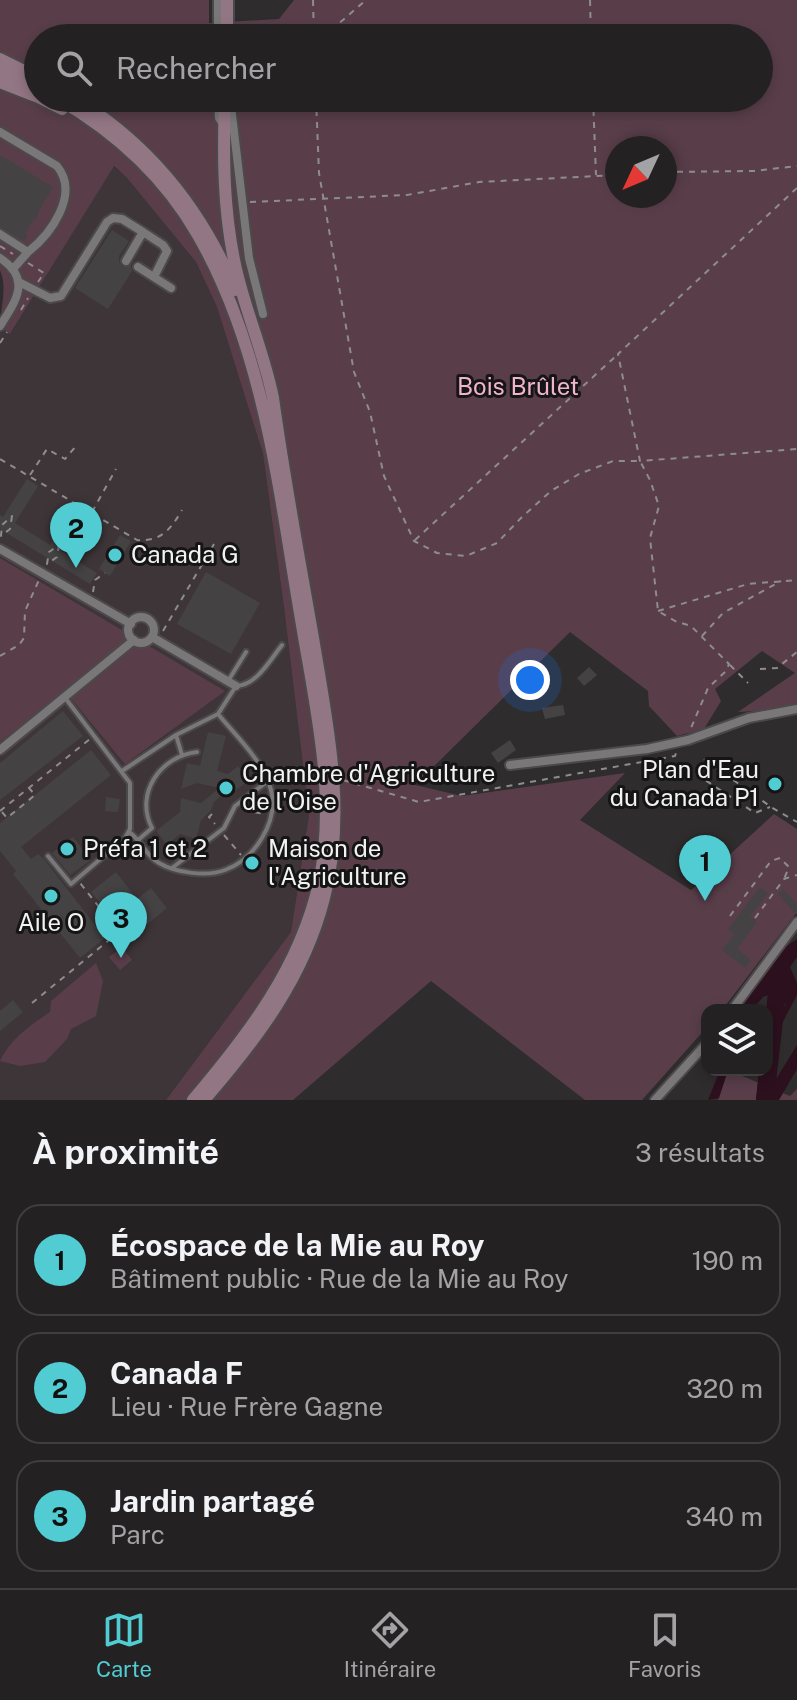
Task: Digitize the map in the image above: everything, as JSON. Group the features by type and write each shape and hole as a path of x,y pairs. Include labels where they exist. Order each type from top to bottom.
{"main road":[{"path":"227,0 227,24"},
{"path":"0,59 24,71"},
{"path":"0,69 24,81"},
{"path":"0,82 24,92"},
{"path":"68,112 134,154"},
{"path":"79,112 134,154 181,209 200,239 225,292 254,372 268,426 325,783 326,826 321,870 310,917 296,952 251,1030 193,1100"},
{"path":"94,112 140,148 196,214 218,252 239,301 255,343 276,419"},
{"path":"204,1100 260,1032 299,966 324,899 333,847 335,803 330,745 276,419 264,358 238,278 232,247 224,184 228,112"}],"street":[{"path":"218,0 218,24"},
{"path":"219,112 219,118 229,126 252,274 263,314"},
{"path":"0,132 57,166 63,174 64,197 58,219 45,238 13,269"},
{"path":"19,282 50,298 57,298 110,220 119,218 163,245 167,251 154,277"},
{"path":"126,261 143,232"},
{"path":"0,234 28,252"},
{"path":"0,258 13,269 19,282 16,299 0,326"},
{"path":"138,267 171,288"},
{"path":"0,549 131,624"},
{"path":"138,618 149,620 154,628 152,637 143,643 134,640 129,632 131,624 138,618"},
{"path":"152,637 232,683"},
{"path":"0,750 134,640"},
{"path":"510,765 629,752 681,742 749,718 797,709"},
{"path":"736,1004 797,922"},
{"path":"655,1100 701,1050"}],"lane":[{"path":"232,683 247,684 254,680 282,645"},
{"path":"122,771 176,735 218,714 246,652"},
{"path":"48,856 71,884 129,832 131,787 65,698"},
{"path":"129,832 152,858 172,868 214,873 244,859 263,836 271,815 272,793 268,781 218,714"},
{"path":"176,735 182,755"},
{"path":"138,840 152,828 146,806 152,782 166,764 182,755 197,752"},
{"path":"172,868 220,831 234,808 268,781"}],"path":[{"path":"313,0 314,24"},
{"path":"338,24 366,0"},
{"path":"590,0 591,24"},
{"path":"317,112 319,173 354,372 370,412 384,476 414,541 437,553 466,556 497,543 551,491 579,474 613,461 797,449"},
{"path":"594,112 596,176"},
{"path":"677,172 754,171 797,166"},
{"path":"241,202 407,195 479,182 605,176"},
{"path":"414,541 797,188"},
{"path":"618,354 640,461 659,506 650,538 658,611"},
{"path":"30,476 47,449 65,459 76,446"},
{"path":"0,459 137,540 151,541 160,536 182,510"},
{"path":"91,513 116,469"},
{"path":"162,632 214,544"},
{"path":"90,596 95,580 105,573"},
{"path":"0,656 19,645 24,638 25,611 41,575"},
{"path":"658,611 748,584 797,580"},
{"path":"702,636 723,613 782,581"},
{"path":"182,597 190,601"},
{"path":"658,611 691,626 748,683"},
{"path":"760,669 777,668 797,652"},
{"path":"342,780 419,802 675,756 695,722 708,688 729,664"},
{"path":"29,788 35,795 7,818 0,811 94,736"},
{"path":"704,759 797,822"},
{"path":"696,774 755,813 771,807"},
{"path":"234,808 271,815"},
{"path":"212,814 209,817 244,859"},
{"path":"730,916 771,861 780,858 789,867 784,879 755,918"},
{"path":"784,879 797,875"},
{"path":"32,1003 119,932 77,879"},
{"path":"731,903 736,907"}],"shaded area":[{"path":"113,166 127,178 196,262 217,307 263,454 309,815 291,932 166,1100 0,1100 0,742 65,691 224,691 0,558 0,327 11,333"},
{"path":"797,939 797,957 790,967 797,983 797,995 773,1045 773,1028 786,1004 774,993 763,997 757,1004 741,1004 781,950"},
{"path":"797,1045 797,1069 779,1100 756,1100 758,1076 768,1076 768,1081 775,1081"},
{"path":"718,1076 726,1076 719,1098 708,1100"}],"green space":[{"name":"Bois Brûlet","path":"0,0 209,0 209,23 279,19 294,0 797,0 797,708 738,712 795,673 762,651 715,689 721,701 704,729 677,736 649,706 648,691 570,632 415,785 462,796 625,773 580,820 691,890 774,814 797,829 797,912 727,1004 701,1004 701,1034 642,1100 585,1100 431,981 293,1100 166,1100 291,932 309,815 263,454 217,307 196,262 114,166 10,334 0,327 4,291 0,270"},
{"path":"0,558 225,691 125,764 65,691 0,742"},
{"path":"122,947 132,960 120,970 109,957"},
{"path":"96,963 103,981 96,1016 71,1029 67,1039 45,1062 20,1066 0,1061 15,1039 50,1012 51,1001"},
{"path":"726,1076 742,1076 790,1096 797,1089 797,1100 718,1100"}],"building":[{"path":"0,155 53,187 38,212 37,220 34,219 25,233 28,235 24,241 0,227"},
{"path":"112,230 129,241 119,256 119,262 123,267 131,265 132,271 108,309 75,288"},
{"path":"27,479 38,486 15,523 50,545 74,507 85,514 61,551 97,573 90,584 0,529 0,515 3,517"},
{"name":"Canada G","path":"120,535 131,541 110,576 99,569"},
{"path":"206,572 260,603 231,654 177,624"},
{"path":"589,667 597,675 584,686 577,678"},
{"path":"563,705 565,715 545,719 542,708"},
{"path":"63,711 83,736 0,800 0,763"},
{"name":"Chambre d'Agriculture de l'Oise","path":"208,732 226,736 217,771 228,774 238,766 249,780 229,796 223,794 214,802 201,820 196,839 180,834 167,845 156,831 180,812 181,798 201,803 219,788 197,783 181,789 187,763 200,766"},
{"path":"510,740 516,750 498,763 491,753"},
{"path":"91,750 111,775 21,847 31,859 38,854 44,859 105,938 80,958 13,874 16,871 0,851 0,823"},
{"path":"106,797 120,799 118,812 105,811"},
{"path":"73,837 91,860 70,875 52,853"},
{"path":"116,872 137,899 151,888 167,908 129,939 91,892"},
{"path":"760,887 768,893 750,917 757,922 737,949 751,960 745,968 722,950 734,934 728,929"},
{"path":"783,889 797,904 797,915 778,894"},
{"path":"13,1000 23,1012 0,1031 0,1011"}],"waterway":[{"path":"765,1100 778,984"}],"place":[{"name":"Canada G","path":"115,555"},
{"name":"Canada F","path":"76,568"},
{"name":"Plan d'Eau du Canada P1","path":"775,784"},
{"name":"Chambre d'Agriculture de l'Oise","path":"226,788"},
{"name":"Préfa 1 et 2","path":"67,849"},
{"name":"Maison de l'Agriculture","path":"252,863"},
{"name":"Aile O","path":"51,896"},
{"name":"Écospace de la Mie au Roy","path":"705,901"},
{"name":"Jardin partagé","path":"121,958"}]}
